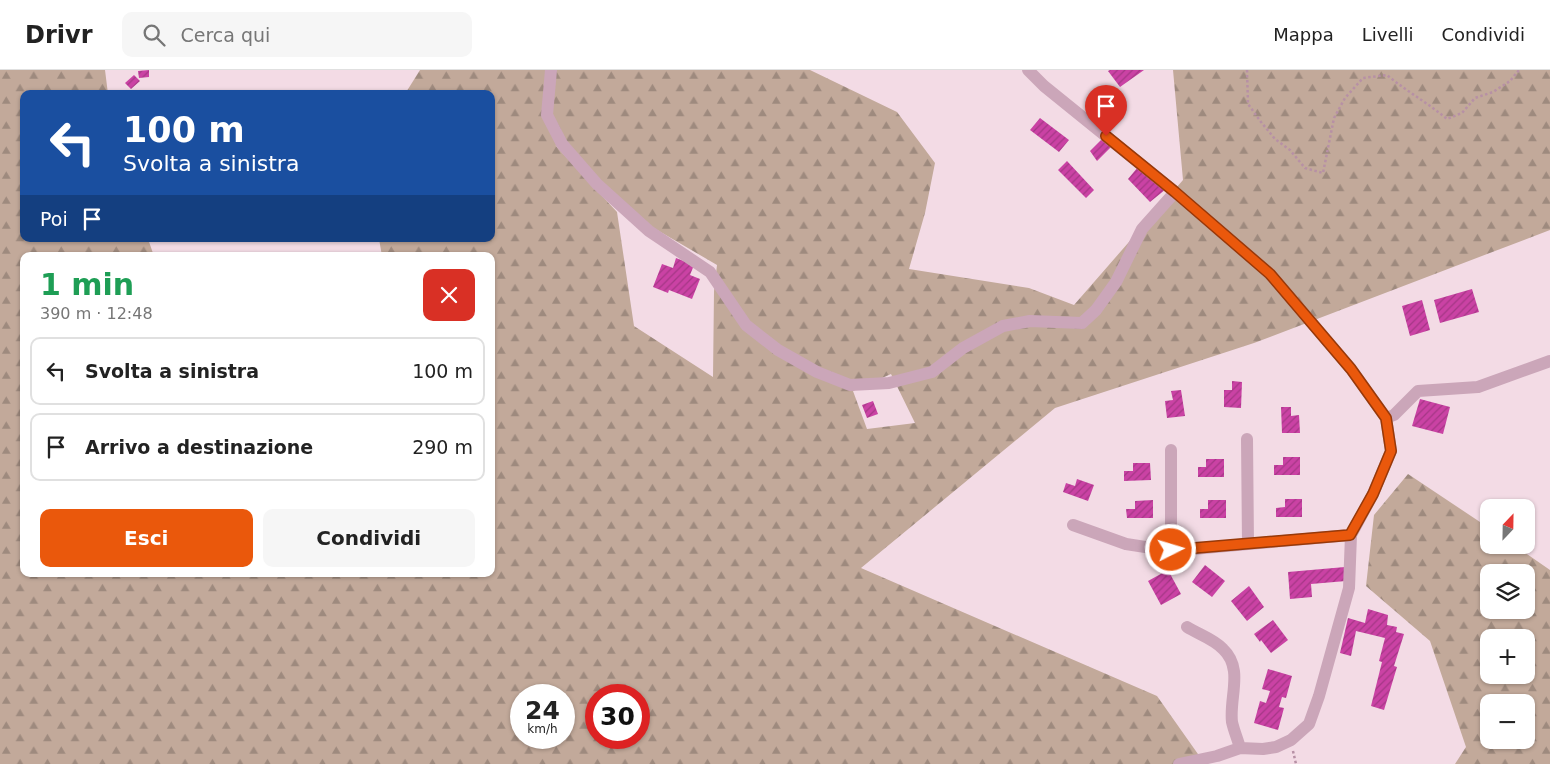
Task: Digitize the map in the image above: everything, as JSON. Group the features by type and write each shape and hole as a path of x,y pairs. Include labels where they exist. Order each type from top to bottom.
{"street":[{"path":"551,70 547,115 562,144 597,184 648,231 710,272 746,325 778,350 817,372 850,385 889,383 932,372 963,348 1003,326 1030,321 1082,323 1096,310 1116,282 1142,229 1175,192"},
{"path":"1028,70 1044,86 1175,192 1270,274 1351,369 1386,418 1391,451 1373,494 1350,535 1349,588 1319,696 1309,724 1291,740 1276,747 1263,749 1240,748 1218,756 1179,764"},
{"path":"1386,418 1394,415 1418,391 1478,387 1550,361"},
{"path":"1247,439 1248,544"},
{"path":"1171,450 1171,550"},
{"path":"1073,525 1126,544 1171,550 1350,535"},
{"path":"1187,627 1223,648 1233,661 1235,680 1231,700 1232,723 1240,748"}],"path":[{"path":"1247,70 1248,104 1261,122 1275,139 1290,150 1305,168 1323,173 1334,118 1345,98 1363,78 1387,75 1406,91 1427,102 1447,119 1462,113 1475,98 1493,92 1510,81 1519,70"}],"green space":[{"path":"0,70 105,70 108,90 20,90 20,242 149,242 153,252 20,252 20,577 495,577 495,252 381,252 380,242 495,242 495,90 408,90 420,70 810,70 897,112 935,163 925,213 909,269 1029,288 1074,305 1183,180 1173,70 1550,70 1550,230 1254,343 1055,408 861,568 1157,696 1205,764 0,764","holes":["555,145 652,227 717,265 714,291 713,377 634,326 617,212","891,374 915,423 867,429 853,391"]},
{"path":"1408,474 1480,522 1480,554 1527,554 1550,570 1550,764 1455,764 1466,747 1430,641 1366,586 1374,515"}],"building":[{"path":"149,70 149,77 139,78 138,71"},
{"path":"1144,70 1120,87 1108,71"},
{"path":"134,75 140,81 131,89 125,83"},
{"path":"1040,118 1069,140 1059,152 1030,130"},
{"path":"1102,139 1111,147 1097,161 1090,151"},
{"path":"1067,161 1094,190 1086,198 1058,170"},
{"path":"1138,167 1166,189 1150,202 1128,179"},
{"path":"676,258 694,265 690,275 700,279 692,299 669,290 668,293 653,287 662,264 673,268"},
{"path":"1472,289 1479,312 1440,323 1434,300"},
{"path":"1422,300 1430,330 1410,336 1402,306"},
{"path":"1232,381 1242,382 1241,408 1224,407 1224,390 1232,390"},
{"path":"1181,390 1185,416 1167,418 1165,401 1173,400 1171,391"},
{"path":"1420,399 1450,407 1443,434 1412,426"},
{"path":"873,401 878,414 867,418 862,405"},
{"path":"1281,407 1291,407 1291,416 1299,415 1300,433 1282,433"},
{"path":"1283,457 1300,457 1300,475 1274,475 1274,465 1283,465"},
{"path":"1206,459 1224,459 1224,477 1198,477 1198,467 1206,467"},
{"path":"1133,463 1150,463 1151,480 1124,481 1124,471 1133,471"},
{"path":"1077,479 1094,485 1088,501 1063,492 1066,483 1075,486"},
{"path":"1285,499 1302,499 1302,517 1276,517 1276,508 1285,507"},
{"path":"1153,500 1153,518 1127,518 1126,509 1135,509 1135,501"},
{"path":"1208,500 1226,500 1226,518 1200,518 1200,509 1208,509"},
{"path":"1205,565 1225,581 1212,597 1192,582"},
{"path":"1345,567 1346,581 1311,584 1312,597 1290,599 1288,572"},
{"path":"1168,570 1181,594 1161,605 1148,581"},
{"path":"1249,586 1264,607 1247,621 1231,601"},
{"path":"1368,609 1388,615 1387,625 1397,627 1396,632 1404,634 1394,666 1397,667 1384,710 1371,706 1382,662 1379,661 1385,638 1356,631 1351,656 1340,653 1348,618 1365,623"},
{"path":"1273,620 1288,640 1271,653 1254,634"},
{"path":"1268,669 1292,676 1286,698 1282,697 1279,707 1284,708 1278,730 1254,723 1260,701 1266,703 1270,691 1262,689"}],"route":[{"path":"1106,136 1175,192 1270,274 1351,369 1386,418 1391,451 1373,494 1350,535 1171,550"}]}
